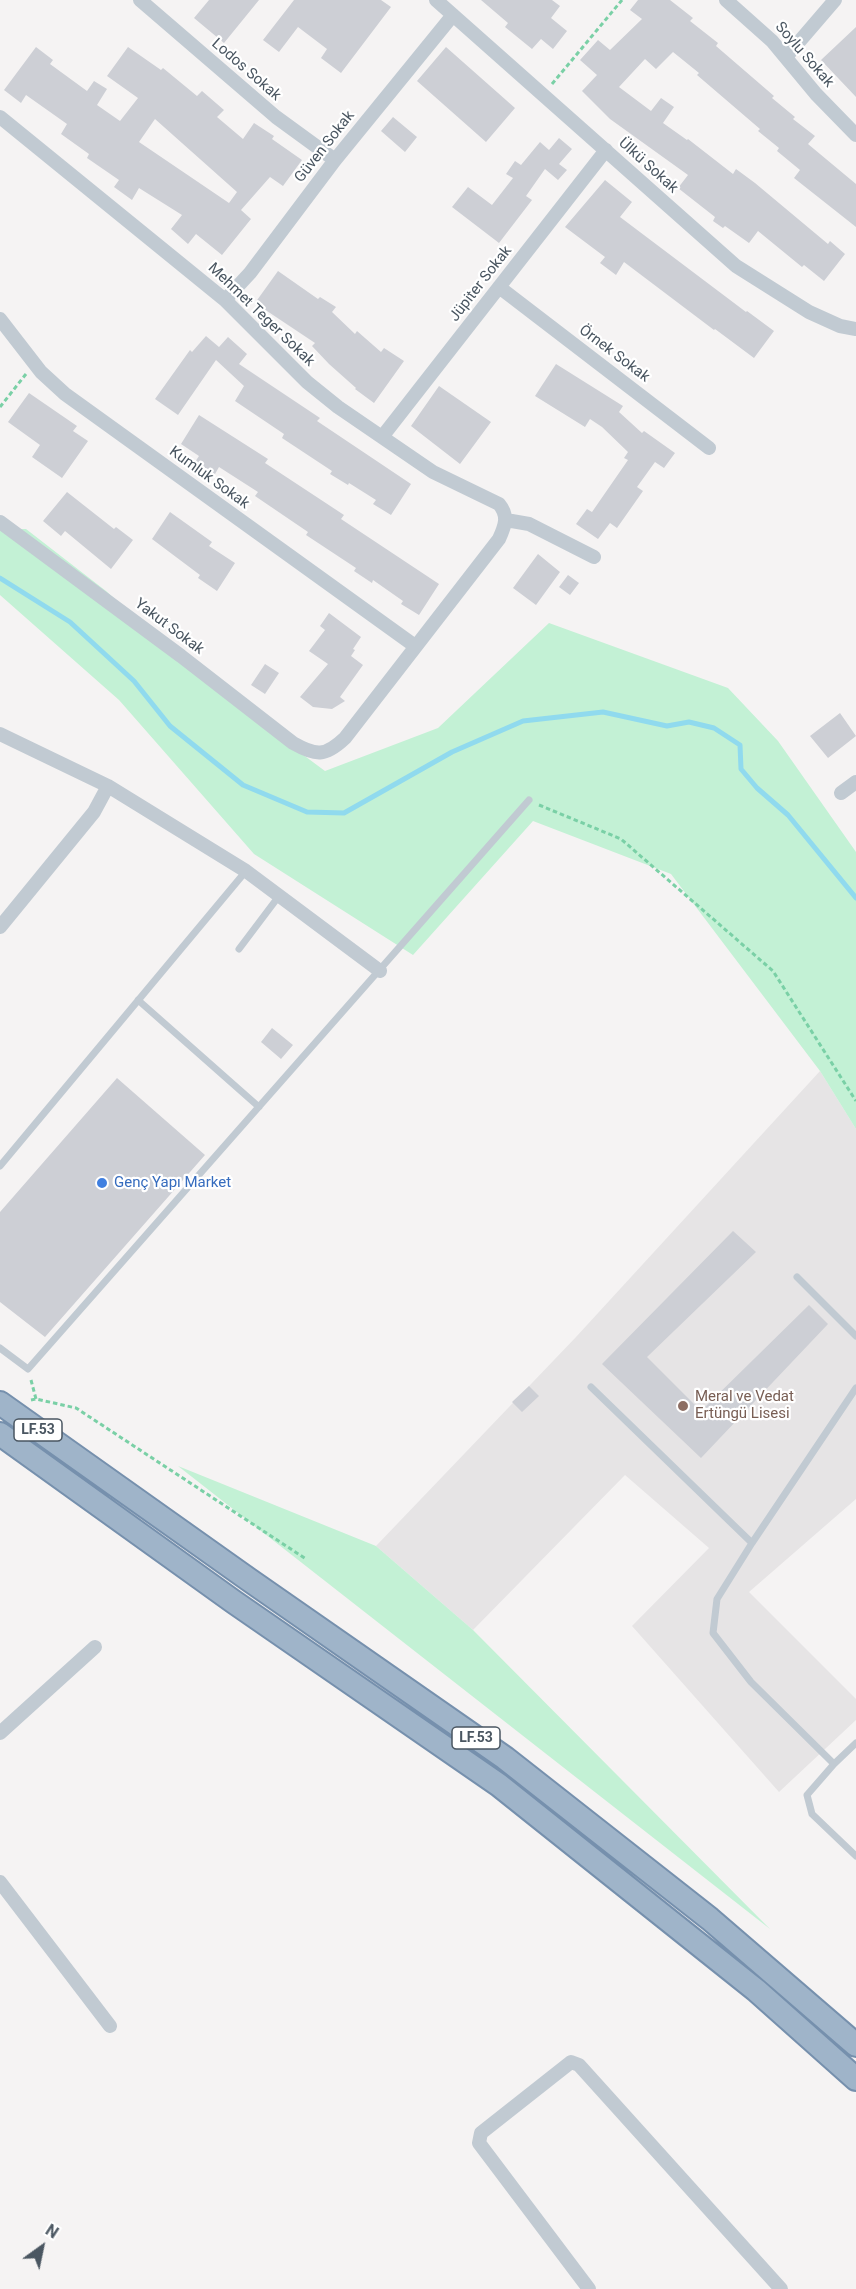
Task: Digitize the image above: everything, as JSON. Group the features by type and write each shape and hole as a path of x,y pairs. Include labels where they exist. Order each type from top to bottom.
{"highway":[{"name":"LF.53","path":"3,1405 506,1758 710,1919 856,2045"},
{"name":"LF.53","path":"0,1434 234,1602 499,1785 756,1990 856,2079"}],"street":[{"name":"Lodos Sokak","path":"140,0 276,117 335,160"},
{"name":"Ülkü Sokak","path":"436,0 723,255 751,277 818,316 840,326 856,329"},
{"name":"Soylu Sokak","path":"726,0 772,41 816,94 856,135"},
{"path":"786,57 835,0"},
{"name":"Güven Sokak","path":"225,300 250,273 335,160 453,15"},
{"name":"Mehmet Teger Sokak","path":"0,117 225,300 307,382 444,479 500,504 505,511 506,520"},
{"name":"Jüpiter Sokak","path":"382,437 606,150"},
{"name":"Örnek Sokak","path":"499,287 709,448"},
{"name":"Kumluk Sokak","path":"0,319 35,364 65,394 416,646"},
{"path":"416,646 499,539 506,520 529,524 594,557"},
{"name":"Yakut Sokak","path":"0,522 308,752 320,754 333,749 345,738 416,646"},
{"path":"0,734 108,786 246,871 380,971"},
{"path":"841,793 856,782"},
{"path":"0,927 94,812 108,786"},
{"path":"0,1733 95,1647"},
{"path":"0,1882 111,2026"},
{"path":"589,2289 479,2143 481,2133 571,2062 579,2065 781,2289"}],"lane":[{"path":"0,1348 28,1369 529,801"},
{"path":"0,1166 246,871"},
{"path":"239,949 279,896"},
{"path":"138,1000 259,1107"},
{"path":"797,1278 856,1336"},
{"path":"591,1387 752,1543"},
{"path":"834,1764 751,1682 713,1634 717,1599 856,1388"},
{"path":"856,1743 834,1764 807,1796 812,1814 856,1856"}],"path":[{"path":"543,95 622,0"},
{"path":"0,407 35,364"},
{"path":"529,801 621,839 773,971 856,1101"},
{"path":"28,1369 36,1399"},
{"path":"3,1405 36,1399 76,1408 306,1559"}],"shaded area":[{"name":"Meral ve Vedat Ertüngü Lisesi","path":"820,1071 856,1129 856,1499 749,1592 856,1699 856,1720 779,1792 632,1626 709,1548 625,1475 473,1630 376,1546 576,1337"}],"green space":[{"path":"0,529 26,529 106,591 225,697 325,771 438,728 549,623 728,688 778,741 856,852 856,1129 820,1071 671,874 533,821 413,955 254,854 119,700 0,595"},
{"path":"178,1466 376,1546 473,1630 770,1929"}],"building":[{"path":"209,0 259,0 224,43 194,18"},
{"path":"294,0 381,0 391,7 341,73 321,58 327,49 298,27 279,52 263,40"},
{"path":"481,0 552,0 560,6 551,18 567,31 553,49 541,39 532,49 505,27 508,23"},
{"path":"638,0 670,0 693,18 690,21 718,43 716,46 774,96 772,98 795,117 793,119 815,136 808,144 856,184 856,227 794,178 800,170 777,151 779,148 697,75 699,73 673,52 656,69 645,59 619,87 651,111 661,98 674,107 663,123 733,174 736,169 828,244 830,241 845,254 824,281 804,265 802,267 758,231 749,243 725,226 723,228 713,221 715,217 678,188 688,175 610,119 582,91 597,75 580,60 598,40 610,50 642,19 630,10"},
{"path":"856,27 856,97 821,60"},
{"path":"36,47 53,60 50,64 87,91 94,81 107,89 97,105 120,121 138,98 107,76 128,47 161,70 163,68 197,96 202,91 224,110 217,117 243,139 254,123 274,136 272,139 302,160 283,186 270,177 241,210 251,219 222,255 196,234 188,244 171,229 182,215 139,188 132,200 114,187 119,180 87,158 89,154 61,134 67,124 26,95 21,103 4,90","holes":["155,119 237,192 229,203 139,142"]},
{"path":"446,47 515,108 486,142 417,81"},
{"path":"393,117 417,137 405,152 381,131"},
{"path":"559,138 572,149 559,164 567,170 558,180 545,169 526,196 532,200 499,243 452,207 468,187 492,205 513,178 506,174 515,161 521,165 540,142 549,150"},
{"path":"605,180 632,202 620,217 774,331 754,358 624,262 616,275 600,263 605,257 565,227"},
{"path":"278,271 318,299 320,297 336,307 332,312 355,334 357,331 381,352 384,348 404,361 374,403 355,389 329,364 312,346 315,343 255,303"},
{"path":"206,336 219,347 228,337 247,354 239,364 320,418 317,421 411,484 391,515 373,504 376,500 330,474 332,471 282,438 284,434 235,401 244,386 216,360 178,415 155,399 190,350 192,352"},
{"path":"556,364 623,406 619,412 642,433 644,431 675,453 664,468 655,462 637,487 643,491 617,528 610,523 598,539 576,524 587,509 592,512 628,460 624,458 628,452 602,427 590,419 585,427 535,396"},
{"path":"439,386 491,422 460,464 411,426"},
{"path":"29,393 77,426 73,431 88,441 62,478 32,457 40,445 8,422"},
{"path":"199,415 268,459 265,463 344,515 341,519 439,584 419,615 401,604 403,601 373,580 372,583 354,571 356,568 306,535 308,532 255,496 258,492 219,467 215,474 195,462 199,456 181,444"},
{"path":"67,492 114,529 116,527 133,540 111,569 65,531 61,536 43,521"},
{"path":"170,512 212,542 209,546 235,563 217,591 198,578 200,575 152,539"},
{"path":"538,554 560,572 536,605 513,588"},
{"path":"568,575 579,583 570,595 559,587"},
{"path":"329,613 361,637 351,656 363,665 340,697 345,701 332,709 313,707 300,697 328,664 309,651 325,630 320,626"},
{"path":"265,664 279,673 265,694 251,685"},
{"path":"840,713 856,736 828,758 810,736"},
{"path":"272,1028 293,1045 281,1059 261,1042"},
{"name":"Genç Yapı Market","path":"117,1078 205,1155 45,1337 0,1302 0,1212"},
{"name":"Meral ve Vedat Ertüngü Lisesi","path":"733,1231 756,1252 647,1357 701,1411 809,1305 828,1324 701,1458 602,1364"},
{"path":"529,1386 539,1396 522,1412 512,1402"}],"waterway":[{"path":"0,578 70,622 134,681 170,726 243,785 307,812 344,813 452,752 523,721 603,712 667,726 689,722 714,728 740,745 741,769 757,788 788,815 856,898"}],"place":[{"name":"Genç Yapı Market","path":"102,1183"},
{"name":"Meral ve Vedat Ertüngü Lisesi","path":"683,1406"}]}
